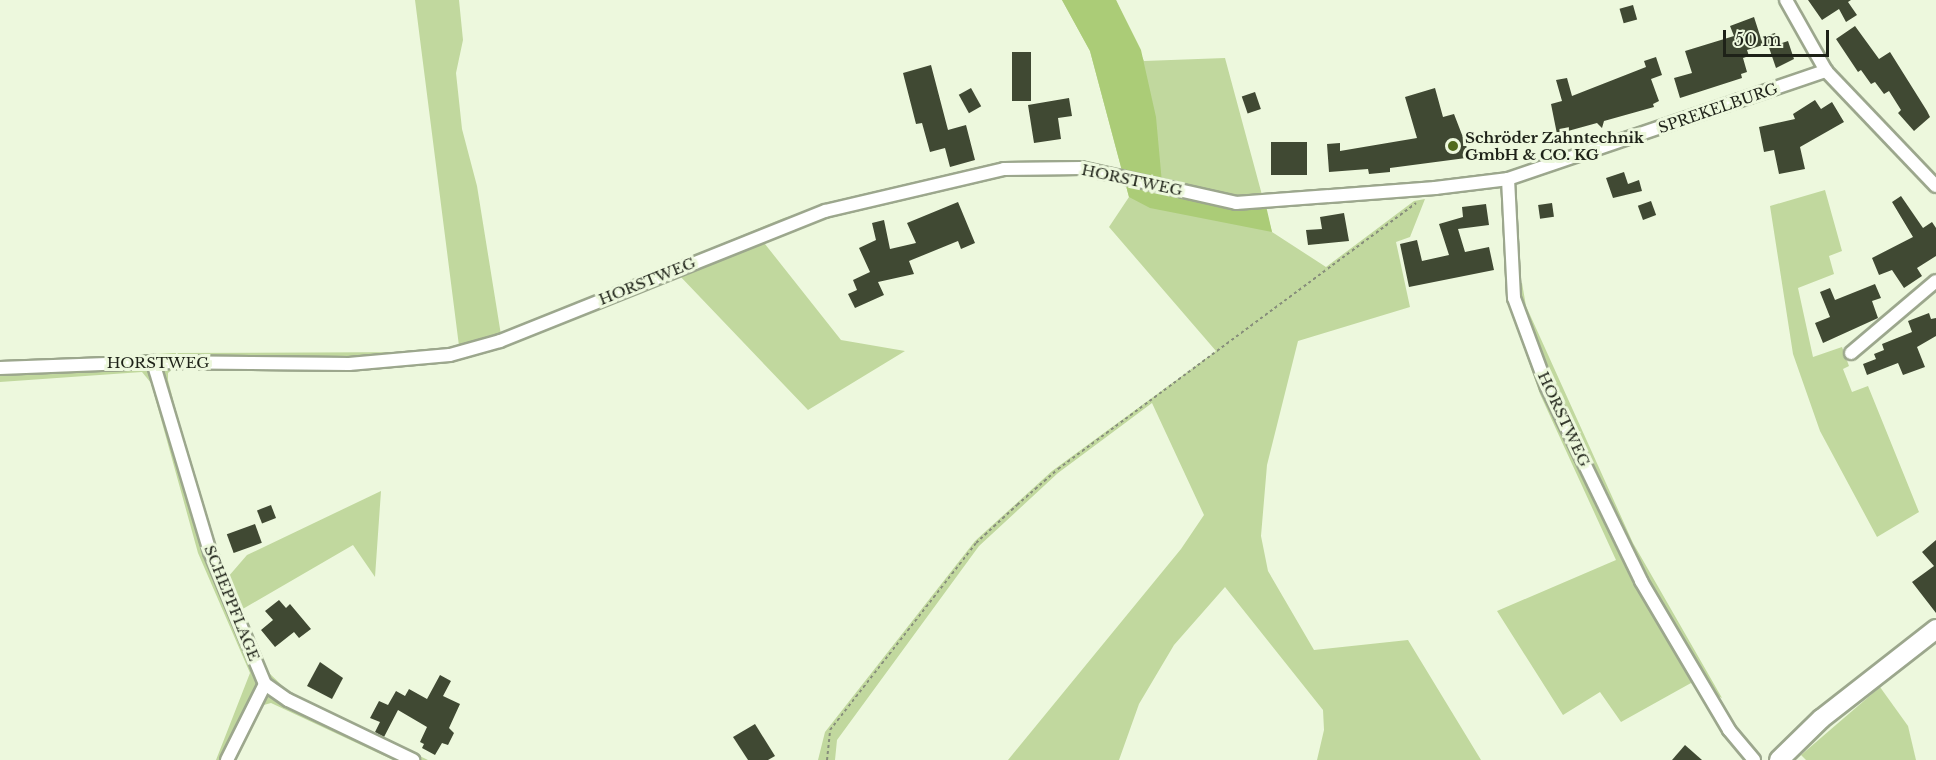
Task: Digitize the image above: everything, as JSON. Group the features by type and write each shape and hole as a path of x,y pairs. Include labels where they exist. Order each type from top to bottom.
{"main road":[{"path":"1779,760 1821,719 1936,628"}],"street":[{"path":"1786,0 1826,71 1936,186"},
{"name":"SPREKELBURG","path":"1508,179 1826,71"},
{"name":"HORSTWEG","path":"0,368 153,362 349,364 450,355 500,341 815,214 1004,170 1081,168 1236,203 1435,188 1508,179 1514,298 1547,387 1641,581 1729,730 1754,760"},
{"path":"1851,353 1936,281"},
{"name":"SCHEPPFLAGE","path":"153,362 210,552 265,684"},
{"path":"227,760 265,684 288,700 413,760"}],"path":[{"path":"827,760 830,730 976,543 1017,505 1435,188"}],"green space":[{"path":"415,0 459,0 463,40 456,73 462,129 477,186 501,335 784,218 864,195 861,207 761,239 841,340 905,351 808,410 678,274 448,361 173,369 168,373 168,380 207,531 228,577 247,555 381,491 375,577 353,545 241,610 268,672 292,695 428,760 393,760 271,703 260,706 236,760 216,760 250,673 198,553 151,383 142,372 0,382 0,363 173,353 423,352 459,346"},
{"path":"1062,0 1116,0 1144,61 1225,58 1272,232 1326,267 1414,201 1425,199 1410,237 1396,242 1410,307 1298,341 1267,465 1261,536 1268,571 1314,650 1408,640 1481,760 1317,760 1324,730 1323,710 1225,587 1174,645 1139,704 1119,760 1008,760 1181,549 1204,515 1152,403 1058,473 979,546 837,740 835,760 818,760 825,732 975,541 1052,471 1216,351 1109,227 1129,197 1090,51"},
{"path":"1062,0 1116,0 1141,50 1156,117 1162,183 1234,198 1264,197 1272,232 1150,208 1129,197 1090,51"},
{"path":"1825,190 1842,251 1829,256 1834,274 1798,288 1813,357 1842,347 1849,366 1843,369 1852,392 1868,386 1919,512 1877,537 1820,431 1793,354 1770,206"},
{"path":"1522,283 1526,306 1633,543 1722,698 1691,683 1621,722 1600,692 1563,715 1497,611 1616,560 1540,394 1507,299 1506,285"},
{"path":"1880,687 1908,726 1916,760 1806,760 1801,755"}],"building":[{"path":"1808,0 1851,0 1848,2 1857,15 1846,22 1839,9 1822,20"},
{"path":"1633,5 1637,19 1624,23 1620,9"},
{"path":"1754,17 1763,45 1747,50 1749,56 1743,58 1747,72 1741,74 1742,78 1680,98 1674,78 1692,73 1685,51 1734,36 1730,26"},
{"path":"1855,26 1879,59 1890,52 1927,111 1930,117 1914,131 1898,113 1901,110 1889,91 1884,94 1875,82 1871,84 1861,70 1858,72 1836,39"},
{"path":"1775,33 1779,44 1788,41 1794,59 1776,68 1765,36"},
{"path":"1012,52 1031,52 1031,101 1012,101"},
{"path":"1656,57 1662,75 1651,79 1659,101 1653,104 1654,107 1604,121 1602,128 1597,123 1557,134 1551,104 1562,101 1556,80 1567,78 1572,96 1646,67 1644,61"},
{"path":"931,65 948,130 966,125 975,160 950,167 945,148 930,152 922,123 916,124 903,73"},
{"path":"971,88 981,106 969,113 959,95"},
{"path":"1435,88 1443,117 1454,114 1469,153 1466,158 1390,168 1390,172 1369,174 1368,169 1329,172 1327,144 1340,143 1340,151 1417,138 1405,97"},
{"path":"1255,92 1261,109 1248,114 1242,97"},
{"path":"1069,98 1072,116 1058,118 1061,139 1034,143 1028,105"},
{"path":"1815,100 1821,109 1832,102 1844,122 1800,147 1805,169 1779,174 1774,150 1764,152 1759,127 1795,119 1793,114"},
{"path":"1271,142 1307,142 1307,175 1271,175"},
{"path":"1624,172 1628,184 1639,180 1642,191 1613,198 1606,178"},
{"path":"1901,196 1923,228 1932,222 1936,228 1936,256 1917,268 1922,276 1904,288 1892,270 1879,275 1872,258 1913,237 1892,202"},
{"path":"1651,201 1656,215 1643,220 1638,206"},
{"path":"958,202 975,243 961,249 958,241 909,261 914,274 878,282 884,295 855,308 848,294 857,290 853,280 870,272 859,248 876,240 872,223 884,220 890,249 916,243 907,223"},
{"path":"1552,203 1554,217 1540,219 1538,205"},
{"path":"1486,204 1489,225 1458,229 1465,252 1489,247 1494,270 1409,287 1400,244 1417,240 1422,261 1449,255 1439,224 1463,217 1462,207"},
{"path":"1344,213 1349,241 1308,245 1306,230 1322,229 1320,217"},
{"path":"1875,284 1881,298 1872,301 1878,318 1823,343 1815,323 1830,317 1820,292 1830,288 1835,300"},
{"path":"1929,313 1931,319 1936,318 1936,336 1917,347 1925,367 1903,375 1898,363 1867,375 1863,364 1876,359 1874,354 1884,350 1882,344 1912,332 1908,321"},
{"path":"271,505 276,518 262,523 257,510"},
{"path":"255,524 262,543 234,553 227,534"},
{"path":"1936,540 1936,613 1912,582 1934,566 1922,552"},
{"path":"279,600 286,608 290,604 311,629 299,638 294,632 275,647 261,630 273,620 265,611"},
{"path":"320,662 343,678 332,699 307,686"},
{"path":"440,675 451,681 443,696 460,704 449,728 454,733 448,745 442,743 435,755 422,748 424,744 420,742 427,727 398,710 384,737 375,732 380,722 370,718 379,701 388,705 396,691 405,696 409,689 427,699"},
{"path":"755,724 775,756 768,760 748,760 733,737"},
{"path":"1685,745 1702,760 1672,760"}],"place":[{"name":"Schröder Zahntechnik GmbH & CO. KG","path":"1453,146"}]}
